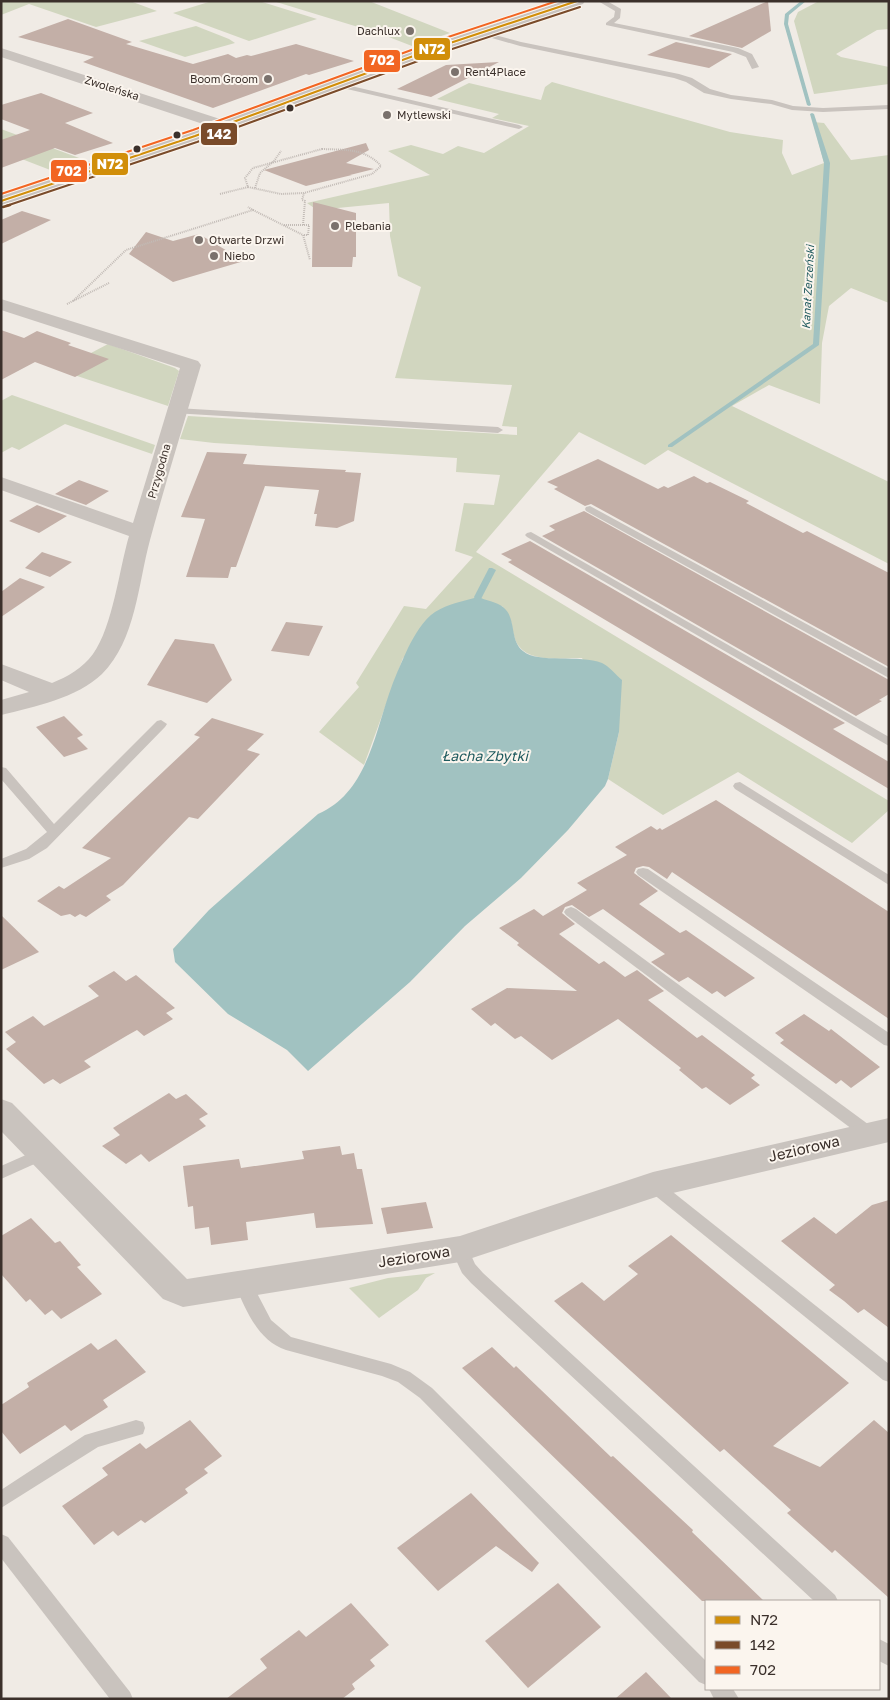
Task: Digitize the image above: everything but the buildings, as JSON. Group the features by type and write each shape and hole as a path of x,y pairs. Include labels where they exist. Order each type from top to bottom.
{"street":[{"path":"1,201 480,33 578,1"},
{"name":"Zwoleńska","path":"1,52 222,125"},
{"name":"Przygodna","path":"1,304 191,365 141,532 112,642 102,660 86,674 52,692 1,708"},
{"path":"1,483 130,530 141,532"},
{"path":"1,671 52,692"},
{"name":"Jeziorowa","path":"1,1110 175,1289 183,1293 205,1293 460,1249 653,1185 883,1132"}],"lane":[{"path":"601,1 619,10 617,18 608,24 735,50 750,56 755,67"},
{"path":"480,33 520,44 676,76 689,80 707,91 731,97 772,102 792,108 816,110 889,107"},
{"path":"337,84 520,127"},
{"path":"177,411 498,430"},
{"path":"590,509 889,674"},
{"path":"531,535 889,742"},
{"path":"1,864 28,855 41,847 160,724"},
{"path":"1,772 54,832"},
{"path":"740,786 889,881"},
{"path":"643,872 889,1041"},
{"path":"571,912 883,1132"},
{"path":"1,1173 44,1153"},
{"path":"653,1185 889,1375"},
{"path":"460,1249 468,1268 477,1278 827,1600"},
{"path":"244,1285 264,1323 273,1335 286,1343 385,1369 404,1377 426,1393 705,1674"},
{"path":"1,1500 92,1441 136,1428"},
{"path":"1,1543 123,1699"},
{"path":"720,1690 729,1699"}],"path":[{"path":"220,194 248,187 281,194 304,193 372,174 381,166 372,156 348,150 322,149 253,168 246,178 248,187"},
{"path":"255,188 260,173 282,152"},
{"path":"303,225 305,201 302,200 304,193"},
{"path":"248,207 303,235 308,235 308,225 284,225"},
{"path":"73,301 126,250 254,210"},
{"path":"303,235 310,260"},
{"path":"66,304 108,283"}],"green space":[{"path":"1,1 130,1 157,11 96,27 29,4 1,15"},
{"path":"212,1 259,1 317,19 249,41 173,13"},
{"path":"273,1 369,1 450,33 412,46 381,34"},
{"path":"819,1 889,1 889,29 877,30 836,54 841,57 889,67 889,84 814,94 794,21 798,12"},
{"path":"196,26 235,43 185,57 139,41"},
{"path":"552,82 730,132 783,140 782,153 792,175 824,163 813,122 824,123 851,160 889,155 889,303 851,288 829,306 822,343 820,404 769,385 732,406 889,482 889,564 668,450 645,465 579,432 476,552 889,801 889,810 852,843 738,772 663,815 608,779 619,732 582,658 554,659 526,653 515,639 510,619 502,606 403,658 364,765 319,732 359,687 356,683 404,606 426,609 473,557 455,551 464,503 494,505 500,475 456,472 457,458 214,443 180,439 188,416 517,435 517,427 502,426 512,385 395,378 421,287 398,276 390,236 389,203 317,210 307,203 430,175 388,151 411,145 443,154 458,146 484,153 529,126 492,118 499,114 437,99 469,83 541,100 545,87"},
{"path":"1,129 90,162 58,173 1,151"},
{"path":"108,344 179,371 168,406 59,370"},
{"path":"12,395 155,445 152,454 65,424 19,450 12,447 1,453 1,401"},
{"path":"435,1273 426,1278 418,1290 379,1318 349,1288 388,1278"}],"water":[{"name":"Łacha Zbytki","path":"478,597 503,607 510,617 516,641 523,651 539,657 593,660 610,668 622,680 619,732 608,779 605,786 568,830 521,878 465,926 410,982 308,1071 287,1050 228,1014 175,962 173,949 209,910 318,814 334,805 347,793 366,763 395,677 419,628 431,615 440,609"}],"waterway":[{"name":"Kanał Zerzeński","path":"804,1 787,15 786,24 809,105"},
{"name":"Kanał Zerzeński","path":"670,446 816,345 827,163 812,114"},
{"name":"Kanał Zerzeński","path":"478,597 492,570"}],"transit line":[{"name":"702","path":"1,194 193,130 436,41 557,1"},
{"name":"N72","path":"1,201 195,136 438,47 577,1"},
{"name":"142","path":"3,207 197,142 440,53 580,7"}],"place":[{"name":"Dachlux","path":"410,31"},
{"name":"Rent4Place","path":"455,72"},
{"name":"Boom Groom","path":"268,79"},
{"name":"Mytlewski","path":"387,115"},
{"name":"Plebania","path":"335,226"},
{"name":"Otwarte Drzwi","path":"199,240"},
{"name":"Niebo","path":"214,256"}]}
